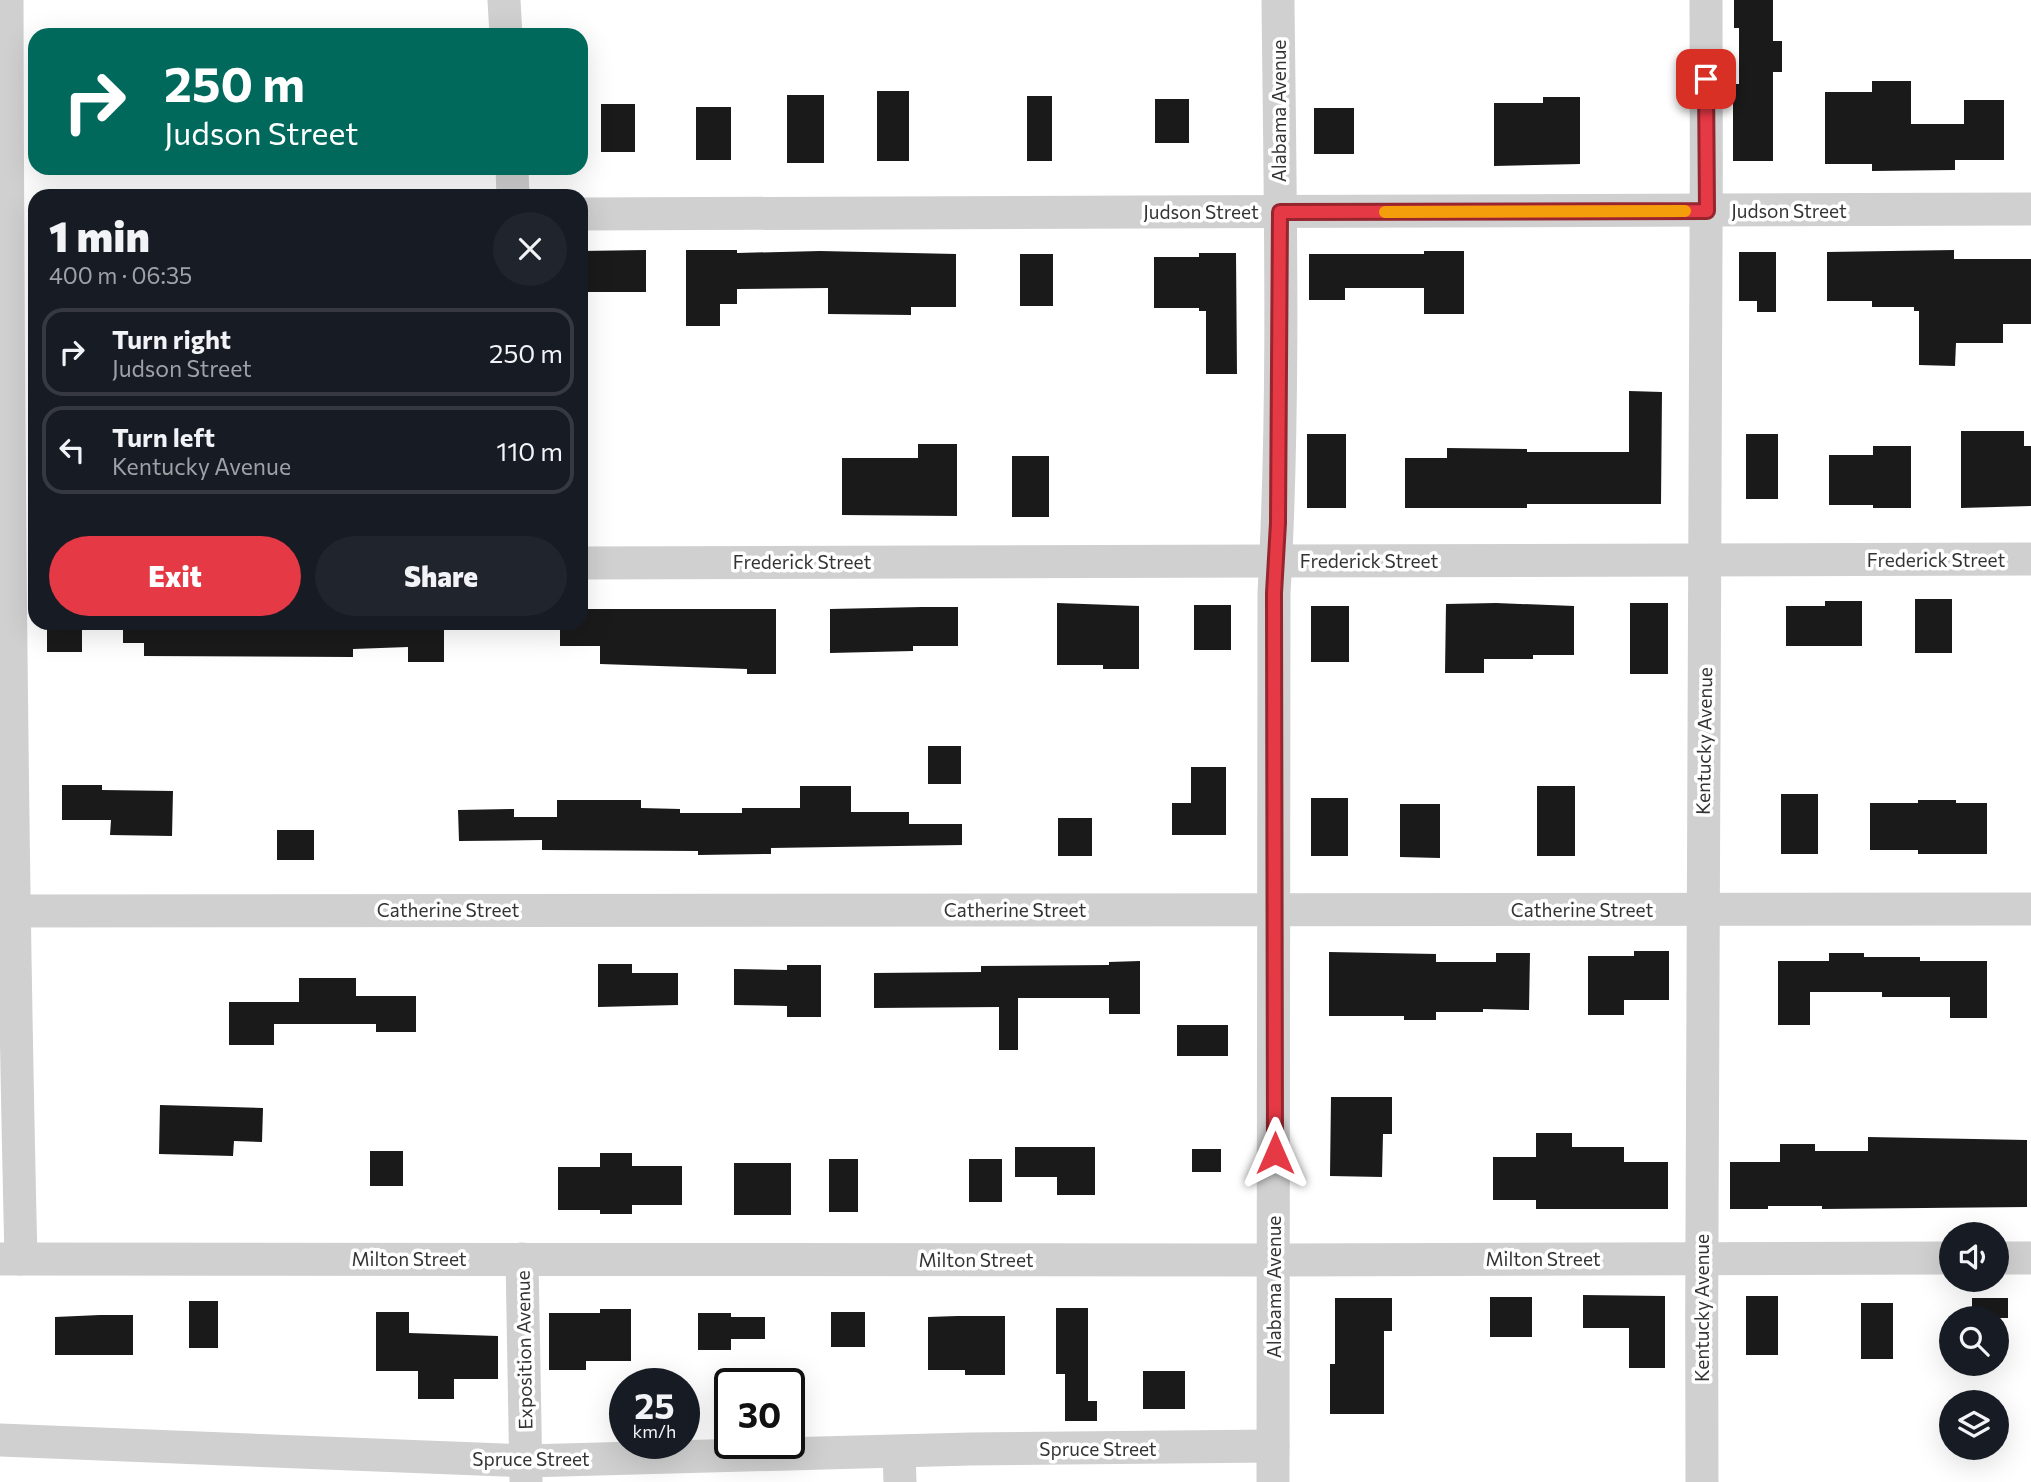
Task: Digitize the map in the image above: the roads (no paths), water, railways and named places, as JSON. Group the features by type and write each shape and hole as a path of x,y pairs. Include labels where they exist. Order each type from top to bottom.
{"street":[{"path":"7,0 14,214 15,563 8,911 15,1029 11,1259"},
{"path":"504,0 506,28"},
{"name":"Alabama Avenue","path":"1273,1482 1275,561 1280,212 1278,0"},
{"name":"Kentucky Avenue","path":"1702,1482 1702,909 1707,561 1706,0"},
{"name":"Judson Street","path":"588,214 2031,209"},
{"name":"Frederick Street","path":"588,563 2031,559"},
{"name":"Catherine Street","path":"8,911 2031,909"},
{"name":"Milton Street","path":"11,1259 1939,1258"},
{"path":"2009,1258 2031,1258"},
{"name":"Exposition Avenue","path":"522,1259 526,1471"},
{"name":"Spruce Street","path":"0,1440 526,1471 900,1467 1273,1446"}]}
